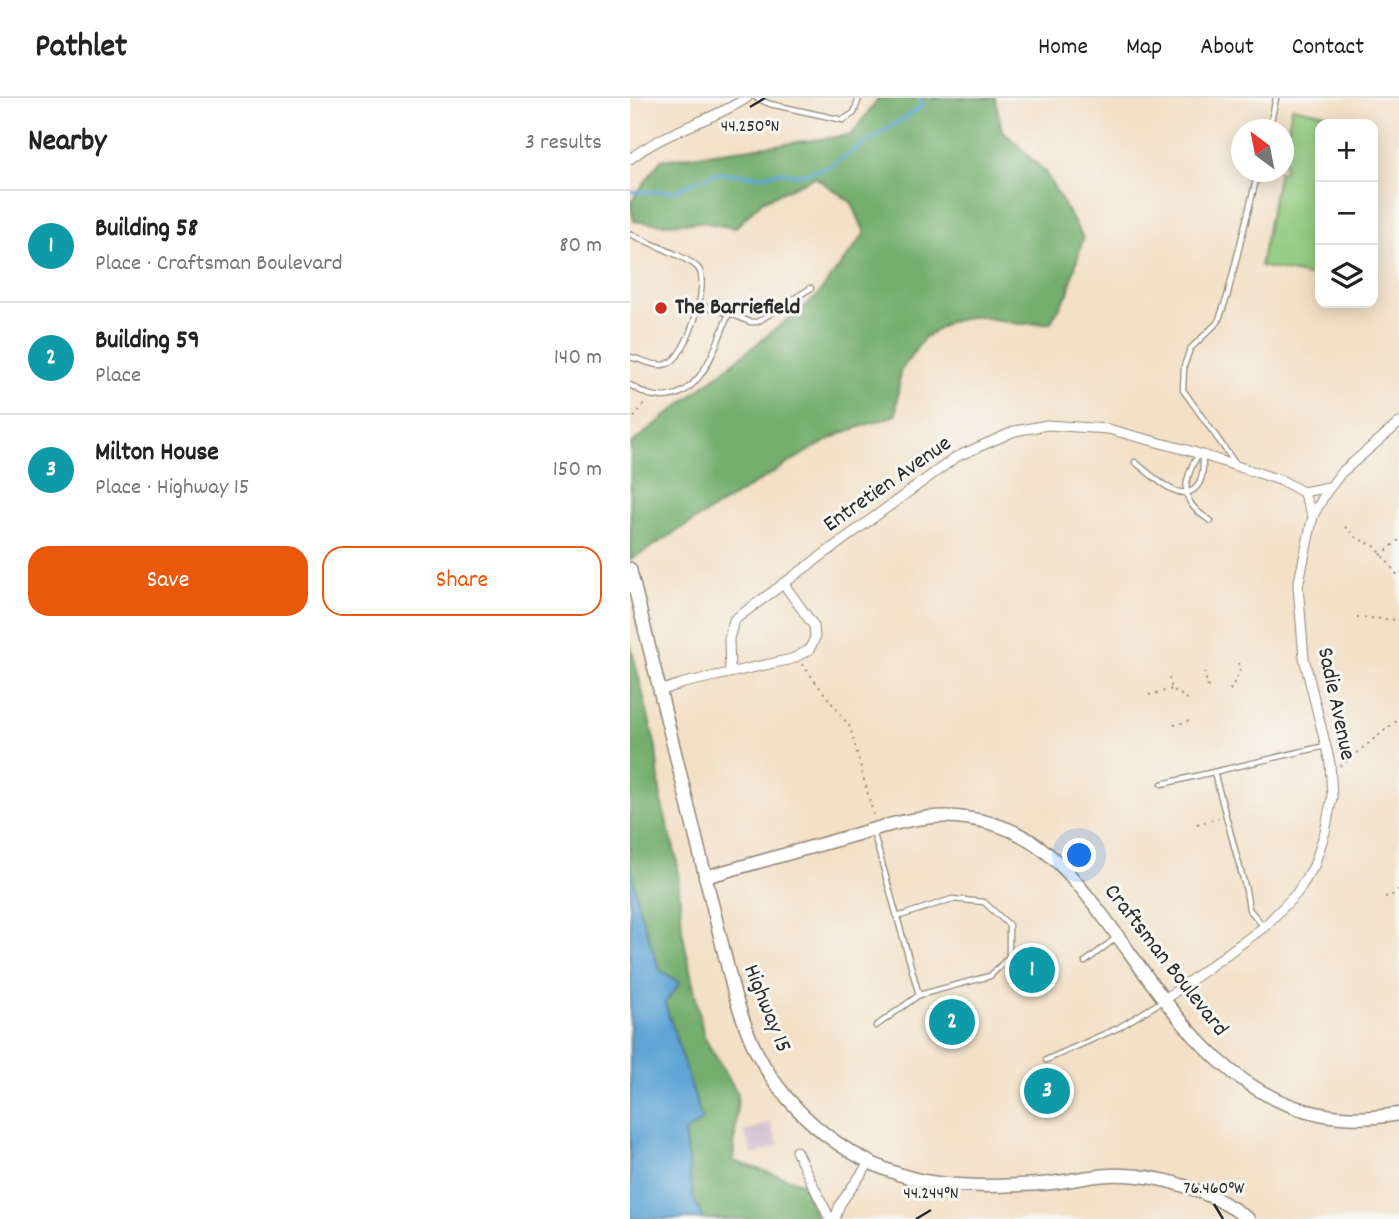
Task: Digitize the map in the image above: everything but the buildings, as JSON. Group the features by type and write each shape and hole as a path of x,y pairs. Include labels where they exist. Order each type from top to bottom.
{"main road":[{"name":"Highway 15","path":"630,569 693,820 725,964 756,1051 797,1112 837,1142 870,1162 923,1180 966,1186 1043,1184 1109,1175 1152,1179 1195,1189 1233,1207 1248,1219"},
{"name":"Craftsman Boulevard","path":"705,877 874,825 956,816 999,825 1033,840 1060,862 1165,999 1219,1063 1268,1096 1303,1110 1340,1117 1370,1118 1399,1114"}],"street":[{"path":"630,159 657,141 747,98"},
{"path":"1313,516 1341,473 1399,423"},
{"name":"Entretien Avenue","path":"730,672 729,639 734,620 956,457 1015,431 1047,425 1108,429 1201,454 1283,481 1303,492"},
{"path":"1313,516 1303,492 1331,487"},
{"name":"Sadie Avenue","path":"1165,999 1264,928 1297,893 1314,866 1332,797 1327,746 1304,658 1298,586 1313,516"},
{"path":"659,691 792,659 809,650 815,638 814,626 783,583"},
{"path":"796,1151 830,1219"},
{"path":"835,1219 840,1204 870,1162"}],"lane":[{"path":"756,98 770,104 843,120 854,113 859,98"},
{"path":"1271,119 1276,98"},
{"path":"1237,466 1183,390 1184,366 1190,349 1218,323 1256,182"},
{"path":"630,234 693,263 699,268 703,280 699,305 682,351 675,360 663,365 630,357"},
{"path":"699,305 757,322 811,288"},
{"path":"630,386 650,395 674,394 696,383 704,373 729,313"},
{"path":"1135,462 1172,490 1185,493 1195,489 1201,480 1205,464 1201,454 1192,461 1185,482 1185,493 1196,511 1211,521"},
{"path":"1163,785 1327,746"},
{"path":"1214,772 1247,902 1264,928"},
{"path":"874,825 919,995"},
{"path":"876,1026 919,995 990,976 1009,957 1009,925 984,902 952,899 897,917"},
{"path":"1085,962 1118,936"},
{"path":"1046,1060 1118,1028 1165,999"}],"path":[{"path":"630,424 650,395"},
{"path":"1345,527 1357,538 1376,547 1399,577"},
{"path":"1381,555 1399,540"},
{"path":"1357,617 1399,620"},
{"path":"792,659 805,666 850,727 872,803 874,825"},
{"path":"1230,690 1240,672 1238,663"},
{"path":"1204,672 1209,691"},
{"path":"1169,678 1172,689 1189,700"},
{"path":"1149,695 1172,689"},
{"path":"1330,773 1399,719"},
{"path":"1174,725 1189,721"},
{"path":"1197,824 1226,816"},
{"path":"1385,897 1399,890"}],"shaded area":[{"path":"770,1122 779,1145 753,1155 744,1132"}],"green space":[{"path":"879,98 995,98 1002,130 1045,172 1083,238 1068,293 1050,323 1019,324 977,316 949,322 924,338 900,372 896,415 842,433 810,450 630,560 631,444 817,296 865,233 852,203 815,177 762,201 735,228 702,222 664,224 634,221 630,203 661,160 851,135"},
{"path":"1292,107 1350,119 1315,119 1315,277 1260,266 1277,182 1294,182 1294,119 1290,119"},
{"path":"630,642 656,748 661,801 677,860 682,930 704,1037 738,1094 733,1161 802,1183 817,1219 686,1219 630,924"}],"water":[{"path":"630,863 639,909 660,970 680,983 665,1003 702,1120 684,1133 693,1197 703,1219 630,1219"}],"waterway":[{"path":"630,192 675,191 715,173 760,176 781,172 798,175 828,167 923,106 919,98"}],"place":[{"name":"The Barriefield","path":"661,308"},
{"name":"Building 58","path":"1032,970"},
{"name":"Building 59","path":"952,1022"},
{"name":"Milton House","path":"1047,1091"}]}
